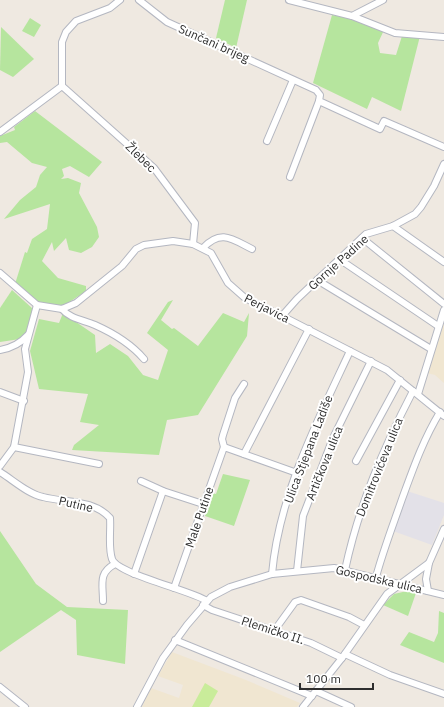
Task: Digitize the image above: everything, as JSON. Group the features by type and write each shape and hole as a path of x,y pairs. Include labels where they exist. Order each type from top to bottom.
{"street":[{"path":"0,132 62,86 62,42 66,32 76,21 110,8 120,0"},
{"name":"Sunčani brijeg","path":"139,0 167,22 318,91 320,95 319,101"},
{"path":"289,0 352,16 395,33 444,37"},
{"path":"352,16 383,0"},
{"path":"267,142 293,80"},
{"name":"Žlebec","path":"62,86 136,152 162,178 195,223 193,244"},
{"path":"290,177 319,101 380,128 384,121 444,147"},
{"name":"Gornje Padine","path":"282,316 297,299 366,234 393,226 415,214 421,207 444,164"},
{"path":"393,226 444,262"},
{"path":"203,248 213,238 225,236 252,249"},
{"path":"362,238 444,304"},
{"name":"Perjavica","path":"62,309 76,303 122,266 136,249 144,245 174,241 193,244 203,248 215,257 228,283 241,296 371,362 400,380 442,414"},
{"path":"339,259 438,326"},
{"path":"0,273 37,306 62,309 70,316 94,325 117,337 144,359"},
{"path":"317,280 431,349"},
{"path":"0,466 14,447 24,401 28,372 25,349 37,306"},
{"name":"Domitrovićeva ulica","path":"345,570 364,499 401,413 415,393 444,310"},
{"path":"244,454 309,330"},
{"path":"0,350 10,349 22,342 29,333"},
{"name":"Ulica Stjepana Ladiše","path":"272,574 279,533 297,473 350,351"},
{"name":"Artičkova ulica","path":"297,571 303,516 333,438 371,362"},
{"path":"356,461 400,380"},
{"name":"Male Putine","path":"174,588 224,447 222,439 235,398 244,384"},
{"path":"0,392 24,401"},
{"path":"376,577 382,554 418,454 426,436 442,414"},
{"path":"14,447 99,464"},
{"path":"224,447 297,473"},
{"name":"Putine","path":"0,472 42,497 78,502 93,506 104,512 110,518 110,550 115,564"},
{"path":"141,481 162,491 203,504"},
{"path":"134,574 162,491"},
{"path":"428,591 426,579 429,564 443,532"},
{"path":"103,601 103,574 107,568 115,564 134,574 198,595 205,603"},
{"path":"303,707 343,656 384,597 429,564"},
{"name":"Gospodska ulica","path":"137,707 163,658 175,640 205,603 214,595 230,587 272,574 334,568 376,577 400,585 444,595"},
{"path":"274,631 295,602 301,600 349,617 364,625"},
{"name":"Plemičko II.","path":"205,603 212,610 311,643 390,675 444,694"},
{"path":"175,640 312,696"},
{"path":"0,687 25,707"},
{"path":"316,691 351,707"}],"shaded area":[{"path":"444,317 444,383 435,375 427,373"},
{"path":"407,491 444,503 444,515 432,545 393,531"},
{"path":"172,652 246,680 300,703 297,707 142,707 151,688 179,698 183,685 158,676"}],"green space":[{"path":"225,0 247,0 236,48 216,38"},
{"path":"332,15 358,20 384,30 378,43 380,53 396,55 402,36 420,36 401,111 372,97 367,109 313,83"},
{"path":"30,18 41,25 34,37 22,31"},
{"path":"1,27 34,59 13,77 0,70"},
{"path":"35,111 102,162 89,177 70,166 62,169 64,176 61,179 68,178 81,183 79,193 97,227 99,237 92,247 81,253 69,250 66,238 54,251 52,242 42,261 58,278 86,286 86,291 62,307 39,304 15,284 25,252 27,253 32,239 47,229 50,204 4,219 20,200 36,187 40,175 47,167 32,163 7,142 0,143 0,136 15,130 14,127"},
{"path":"12,290 33,309 29,328 20,339 0,342 0,308"},
{"path":"173,300 161,320 198,346 223,313 244,322 249,313 247,336 198,415 167,420 159,455 72,450 74,445 99,425 80,422 88,394 39,389 30,351 39,319 59,323 63,313 95,335 96,353 110,344 128,356 143,375 158,380 168,350 147,333 168,302"},
{"path":"223,474 250,480 234,526 205,516 212,493 216,494"},
{"path":"0,531 36,584 67,607 128,610 125,664 77,655 76,620 61,610 0,652"},
{"path":"407,591 416,593 408,616 383,605 394,594"},
{"path":"439,611 444,613 444,663 400,645 409,632 434,642 438,633"},
{"path":"205,683 218,691 209,707 192,707"}]}
